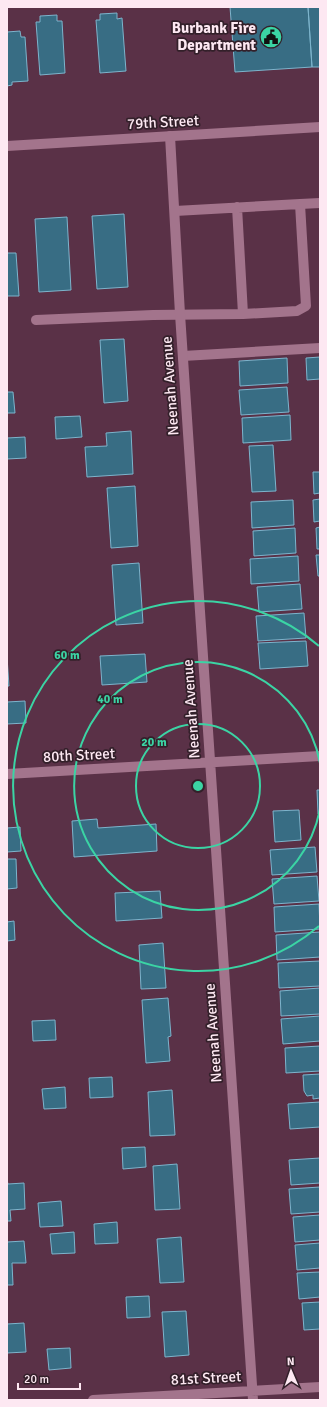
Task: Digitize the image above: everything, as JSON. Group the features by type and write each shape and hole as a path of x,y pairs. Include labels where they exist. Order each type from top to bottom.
{"street":[{"name":"79th Street","path":"7,146 320,127"},
{"name":"Neenah Avenue","path":"170,136 180,314 253,1395"},
{"path":"175,211 320,203"},
{"path":"36,320 298,311 306,306 300,204"},
{"path":"237,207 243,314"},
{"path":"183,356 320,348"},
{"name":"80th Street","path":"7,774 320,756"},
{"name":"81st Street","path":"94,1400 253,1395 320,1387"}],"building":[{"name":"Burbank Fire Department","path":"230,7 308,7 312,67 235,72"},
{"path":"308,7 320,7 320,67 312,67"},
{"path":"117,13 117,19 122,18 126,71 100,73 96,20 100,20 100,14"},
{"path":"57,15 57,21 62,21 65,73 40,75 36,22 40,22 40,16"},
{"path":"20,31 21,37 25,37 28,81 12,82 12,85 7,86 7,32"},
{"path":"124,214 128,287 97,289 92,216"},
{"path":"67,217 71,290 39,292 35,219"},
{"path":"7,253 16,253 19,296 7,296"},
{"path":"124,339 128,401 104,403 100,340"},
{"path":"320,357 320,379 307,380 306,358"},
{"path":"287,358 288,383 240,386 239,361"},
{"path":"287,387 289,412 241,415 239,390"},
{"path":"7,392 13,392 15,413 7,413"},
{"path":"290,415 291,440 243,443 242,418"},
{"path":"80,416 82,437 56,439 55,417"},
{"path":"131,431 133,474 87,477 85,447 107,446 106,433"},
{"path":"25,437 26,458 7,459 7,438"},
{"path":"273,445 276,491 252,492 249,446"},
{"path":"313,472 320,472 320,493 314,494"},
{"path":"135,486 138,546 111,548 107,488"},
{"path":"320,499 320,521 314,522 313,500"},
{"path":"293,500 294,525 252,528 251,502"},
{"path":"320,527 320,549 317,549 316,528"},
{"path":"295,528 296,553 254,556 253,531"},
{"path":"316,555 320,555 320,576 318,576"},
{"path":"298,556 299,581 251,584 250,559"},
{"path":"139,563 143,623 116,625 112,565"},
{"path":"300,584 302,609 259,612 257,587"},
{"path":"304,613 306,638 258,641 256,616"},
{"path":"306,641 308,666 260,669 258,643"},
{"path":"145,654 147,682 102,685 100,656"},
{"path":"7,657 9,686 7,686"},
{"path":"25,701 26,723 7,724 7,702"},
{"path":"317,790 320,790 320,814 318,814"},
{"path":"299,810 301,840 275,842 273,811"},
{"path":"97,819 98,828 156,824 157,851 74,857 72,821"},
{"path":"20,827 21,851 7,852 7,828"},
{"path":"315,847 317,872 272,875 270,850"},
{"path":"7,859 16,859 17,888 7,889"},
{"path":"317,876 319,901 274,904 272,879"},
{"path":"160,891 162,918 116,921 115,893"},
{"path":"319,904 320,929 275,932 274,907"},
{"path":"14,921 15,940 7,941 7,922"},
{"path":"320,932 320,957 277,960 276,935"},
{"path":"163,943 166,988 141,989 139,945"},
{"path":"320,961 320,986 279,988 278,963"},
{"path":"320,988 320,1014 281,1016 280,991"},
{"path":"168,998 171,1036 168,1037 170,1061 146,1063 142,1000"},
{"path":"320,1016 320,1041 283,1044 281,1019"},
{"path":"55,1020 56,1040 33,1041 32,1021"},
{"path":"320,1046 320,1071 286,1073 285,1048"},
{"path":"320,1074 320,1098 313,1099 313,1095 307,1096 304,1091 303,1075"},
{"path":"112,1077 113,1097 90,1098 89,1078"},
{"path":"65,1087 66,1108 44,1109 42,1089"},
{"path":"172,1090 175,1135 150,1136 148,1092"},
{"path":"320,1102 320,1127 290,1129 288,1104"},
{"path":"145,1147 146,1167 123,1169 122,1148"},
{"path":"320,1158 320,1183 291,1185 289,1160"},
{"path":"177,1164 180,1209 155,1210 153,1166"},
{"path":"7,1180 8,1184 24,1183 25,1209 10,1210 11,1221 7,1221"},
{"path":"320,1187 320,1212 291,1214 289,1189"},
{"path":"61,1201 63,1226 40,1227 38,1203"},
{"path":"320,1215 320,1240 295,1242 293,1217"},
{"path":"117,1222 118,1243 95,1244 94,1224"},
{"path":"74,1232 75,1253 52,1254 50,1234"},
{"path":"181,1237 184,1282 160,1283 157,1239"},
{"path":"24,1241 26,1263 12,1263 13,1285 7,1285 7,1242"},
{"path":"320,1243 320,1268 297,1270 295,1245"},
{"path":"320,1272 320,1297 299,1299 297,1273"},
{"path":"149,1296 150,1317 127,1318 126,1297"},
{"path":"320,1302 320,1329 304,1330 302,1303"},
{"path":"186,1311 189,1355 165,1357 162,1312"},
{"path":"24,1323 26,1352 7,1353 7,1324"},
{"path":"70,1348 71,1368 49,1370 47,1349"}],"place":[{"name":"Burbank Fire Department","path":"271,37"}]}
